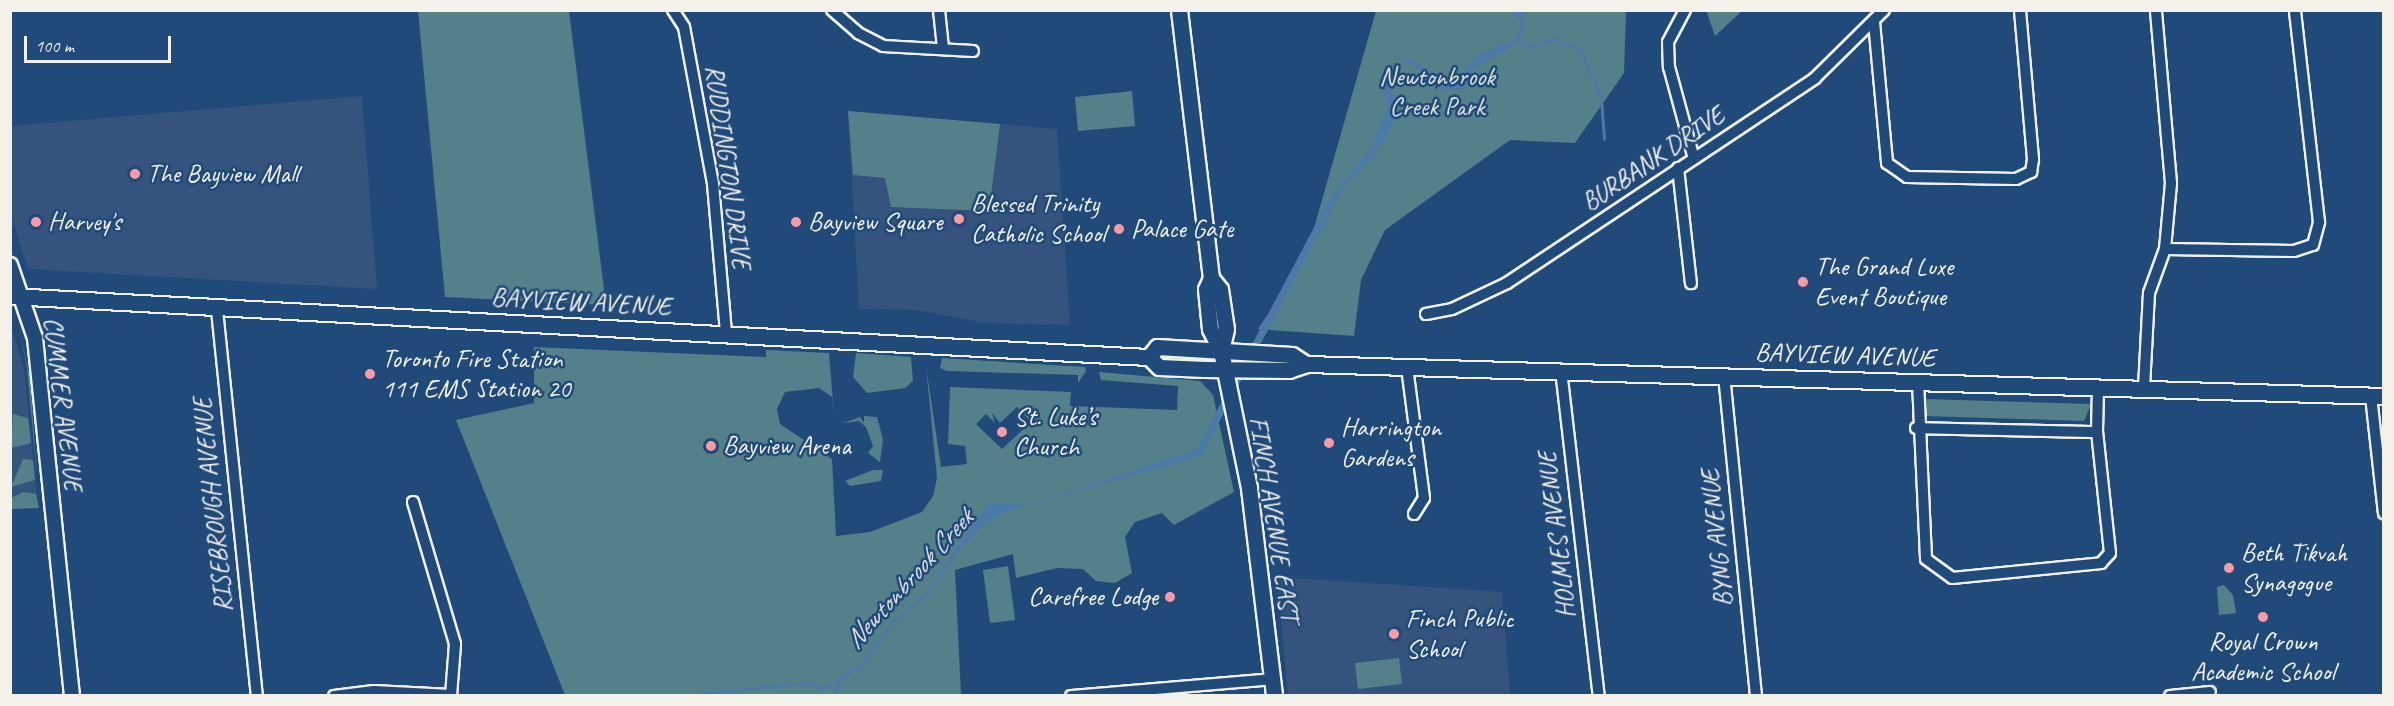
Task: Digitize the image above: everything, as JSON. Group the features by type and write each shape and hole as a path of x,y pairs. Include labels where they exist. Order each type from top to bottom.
{"main road":[{"name":"FINCH AVENUE EAST","path":"1179,10 1211,279 1210,329 1221,351 1250,488 1274,696"},
{"name":"BAYVIEW AVENUE","path":"17,297 218,310 1149,357 1159,367 1289,370 1306,364 1561,370 2377,396"},
{"name":"BAYVIEW AVENUE","path":"1149,357 1157,347 1292,355 1306,364"}],"street":[{"name":"RUDDINGTON DRIVE","path":"673,10 684,27 713,184 726,334"},
{"path":"832,10 858,33 883,46 973,51"},
{"path":"939,10 943,48"},
{"path":"1685,10 1668,42 1669,67 1694,159"},
{"name":"BURBANK DRIVE","path":"1426,314 1452,309 1507,283 1694,159 1815,78 1884,10"},
{"path":"1874,22 1887,163 1907,177 2016,180 2031,172 2034,159 2020,10"},
{"path":"2144,388 2149,293 2165,249 2171,183 2156,10"},
{"path":"2165,249 2294,251 2313,245 2319,222 2295,10"},
{"path":"1678,168 1691,283"},
{"name":"CUMMER AVENUE","path":"10,265 17,297 34,338 72,696"},
{"name":"RISEBROUGH AVENUE","path":"218,310 257,696"},
{"path":"1407,367 1424,498 1414,514"},
{"name":"HOLMES AVENUE","path":"1561,370 1599,696"},
{"name":"BYNG AVENUE","path":"1725,375 1756,696"},
{"path":"1918,381 1916,428 1926,558 1952,579 2100,563 2110,553 2097,432 2098,387"},
{"path":"2377,396 2384,513"},
{"path":"1916,428 2097,432"},
{"path":"334,696 374,691 451,695 455,644 413,502"},
{"path":"1071,696 1272,679"},
{"path":"2170,696 2210,692"}],"shaded area":[{"path":"1512,11 1523,11 1525,31 1512,47 1474,68 1464,89 1444,91 1416,66 1404,62 1394,66 1387,84 1397,102 1395,120 1374,155 1345,185 1201,456 1031,504 1196,450 1328,201 1372,146 1388,107 1382,83 1392,66 1411,59 1452,86 1477,56 1516,39 1522,23"},
{"path":"362,96 377,289 28,269 11,215 11,126"},
{"name":"Blessed Trinity Catholic School","path":"848,111 1057,129 1070,325 985,323 917,310 859,309"},
{"path":"10,322 24,369 38,506 11,509"},
{"path":"989,503 1030,504 1012,509 982,525 953,558 950,556"},
{"name":"Finch Public School","path":"1277,577 1502,592 1510,695 1288,695"}],"green space":[{"path":"1706,10 1742,10 1742,11 1715,36"},
{"path":"418,11 569,11 606,305 445,297"},
{"name":"Newtonbrook Creek Park","path":"1376,11 1626,11 1624,73 1575,143 1510,140 1385,230 1361,280 1354,336 1258,329 1306,256"},
{"path":"1132,91 1135,126 1078,131 1075,97"},
{"path":"848,111 1000,124 989,211 891,207 885,178 853,175"},
{"path":"18,323 30,378 37,477 27,368"},
{"path":"534,347 766,357 766,350 829,353 834,415 832,397 819,388 785,392 777,409 780,424 832,459 836,536 870,532 922,512 933,496 937,478 926,366 941,467 967,464 965,446 948,444 950,387 1071,392 1070,406 1177,410 1178,386 1101,380 1099,372 1200,381 1213,395 1234,492 1174,525 1162,513 1135,522 1125,537 1132,573 1115,583 1096,581 1083,569 1057,568 1016,578 1013,554 955,570 961,695 565,695 456,420 534,403","holes":["1017,407 1031,422 1002,449 976,424 986,414 995,423 992,413 1000,423"]},
{"path":"856,353 911,357 913,381 905,388 867,393 853,377"},
{"path":"942,358 1085,367 1086,371 1078,383 1078,375 947,371 940,368"},
{"path":"1924,399 2091,404 2084,421 1925,416"},
{"path":"13,414 28,418 31,443 11,448"},
{"path":"864,416 877,417 883,439 880,462 868,453 873,446 866,427 859,421 843,423 860,417 864,423"},
{"path":"23,459 33,460 35,480 11,487"},
{"path":"873,470 883,470 881,481 850,486 845,481"},
{"path":"23,492 36,494 39,508 11,509 11,498"},
{"path":"1008,566 1015,620 990,623 983,570"},
{"path":"2224,585 2233,595 2236,613 2219,615 2217,587"},
{"path":"1399,658 1402,684 1358,689 1355,663"}],"waterway":[{"path":"1517,40 1533,48 1554,38 1580,49 1601,98 1604,139"},
{"name":"Newtonbrook Creek","path":"835,696 839,679 862,663 893,622 922,598 954,554"},
{"path":"680,696 812,682 822,688 839,681"}],"place":[{"name":"The Bayview Mall","path":"135,174"},
{"name":"Blessed Trinity Catholic School","path":"959,219"},
{"name":"Harvey's","path":"36,222"},
{"name":"Bayview Square","path":"796,222"},
{"name":"Palace Gate","path":"1119,229"},
{"name":"The Grand Luxe Event Boutique","path":"1803,282"},
{"name":"Toronto Fire Station 111 EMS Station 20","path":"370,374"},
{"name":"St. Luke’s Church","path":"1002,432"},
{"name":"Harrington Gardens","path":"1329,443"},
{"name":"Bayview Arena","path":"711,446"},
{"name":"Beth Tikvah Synagogue","path":"2229,568"},
{"name":"Carefree Lodge","path":"1170,597"},
{"name":"Royal Crown Academic School","path":"2263,617"},
{"name":"Finch Public School","path":"1394,634"}]}
